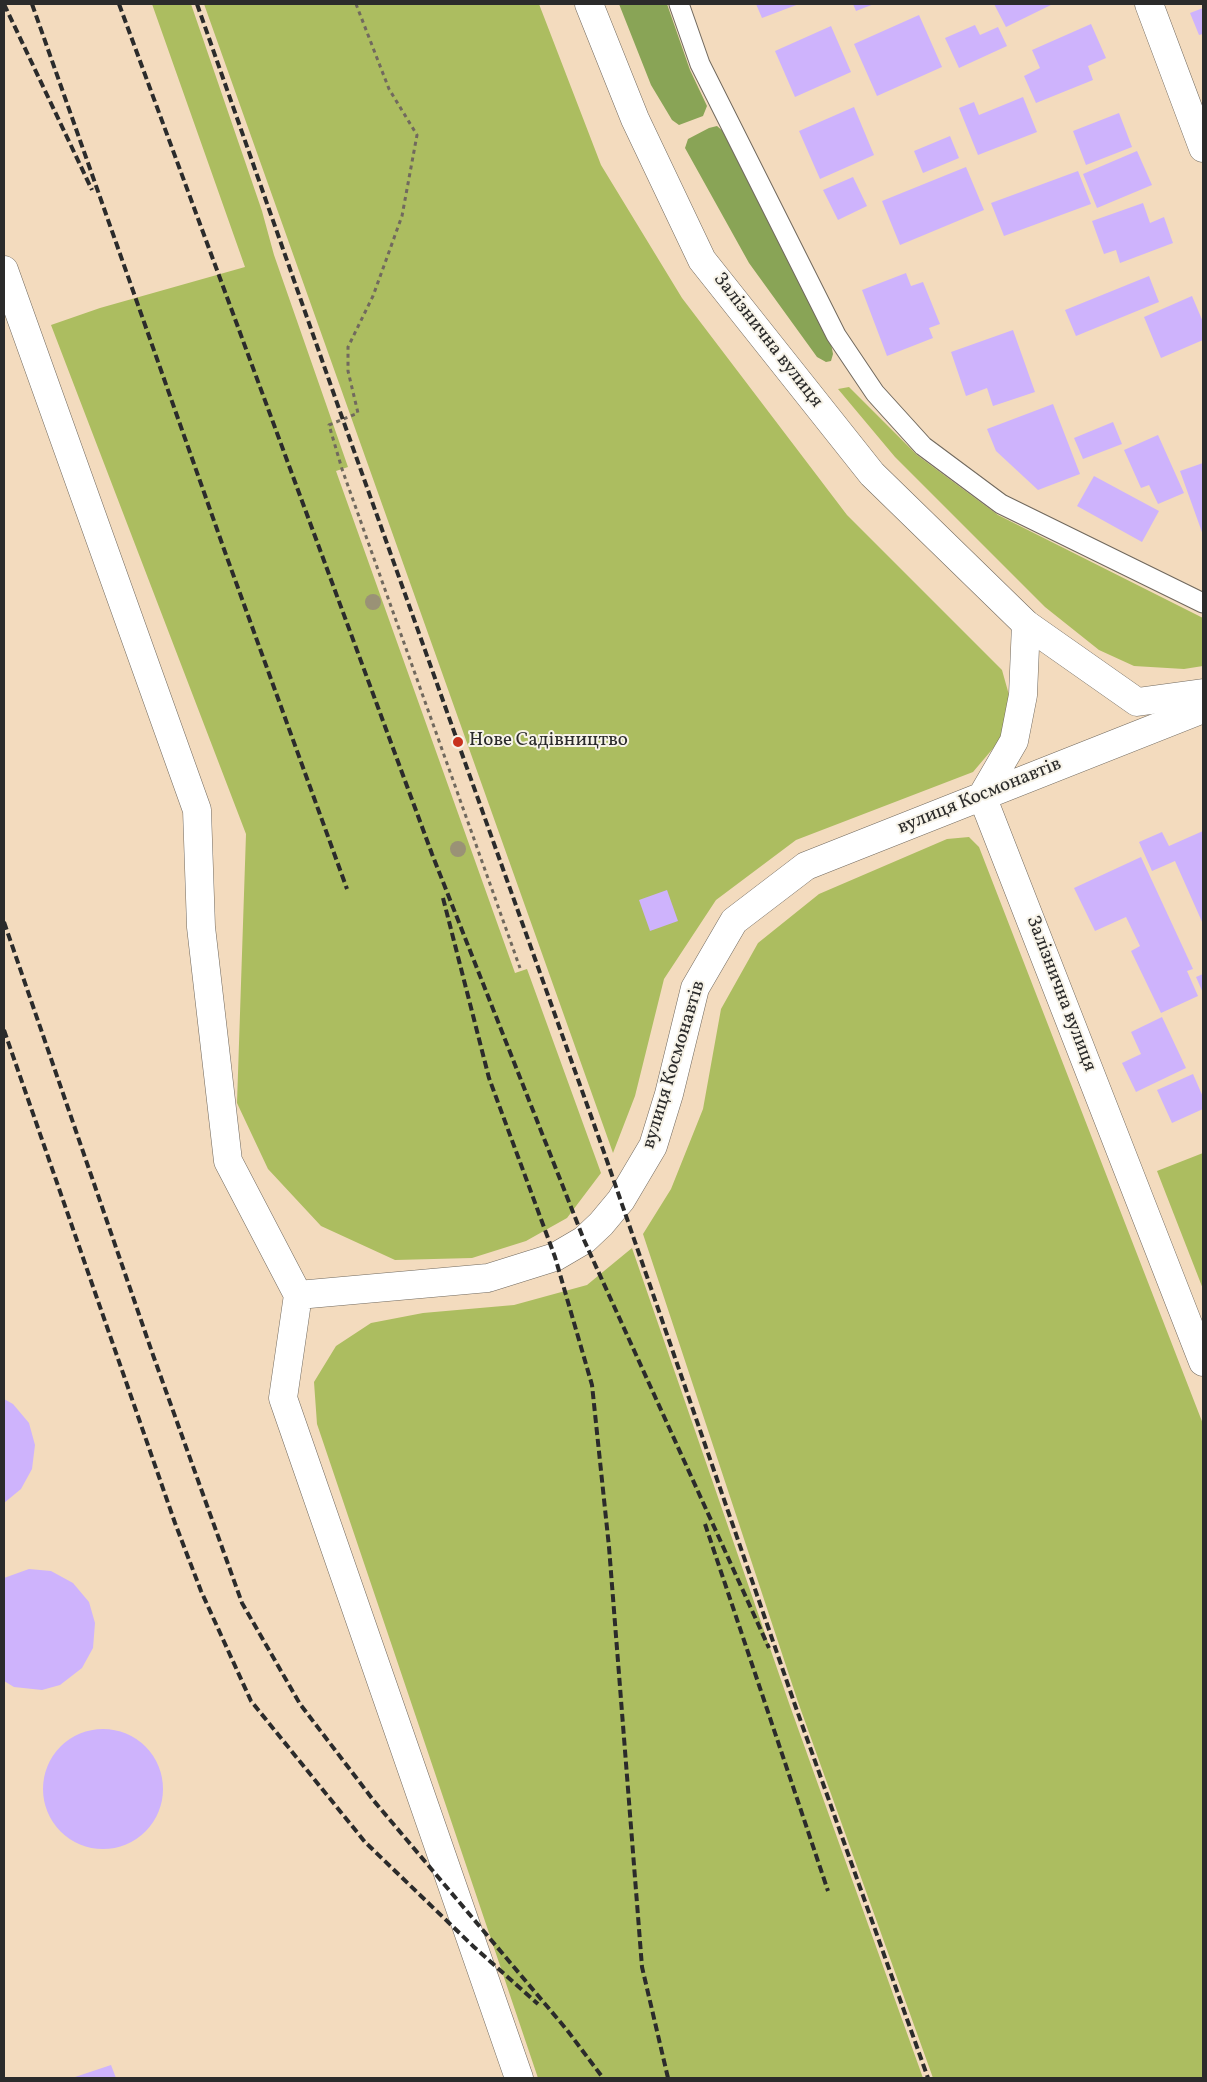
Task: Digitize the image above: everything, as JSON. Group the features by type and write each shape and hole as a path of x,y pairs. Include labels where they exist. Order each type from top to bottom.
{"street":[{"name":"Залізнична вулиця","path":"589,4 635,119 702,260 872,474 1026,624 1137,702 1203,693"},
{"path":"1149,4 1203,148"},
{"path":"4,270 197,810 201,927 228,1161 298,1294 283,1398 519,2078"},
{"path":"982,796 1014,741 1023,695 1026,624"},
{"name":"вулиця Космонавтів","path":"298,1294 488,1278 555,1257 584,1240 601,1224 621,1200 653,1146 695,988 734,921 806,866 1203,709"},
{"name":"Залізнична вулиця","path":"982,796 1203,1362"}],"lane":[{"path":"679,4 700,64 832,327 875,393 923,446 1001,504 1203,603"}],"path":[{"path":"356,4 389,89 416,135 402,216 373,296 348,347 348,372 358,413 329,425 345,478 520,968"}],"green space":[{"path":"152,4 191,4 262,211 274,255 348,467 336,471 515,973 527,969 601,1173 567,1218 526,1241 472,1258 395,1260 321,1226 268,1169 237,1103 246,834 51,325 100,308 245,267"},
{"path":"204,4 539,4 601,165 682,298 847,515 1002,670 1009,695 1001,739 973,772 796,840 716,900 664,979 635,1096 613,1153"},
{"path":"619,4 667,4 690,70 707,106 703,116 679,125 672,120 651,85"},
{"path":"717,126 724,132 830,338 833,354 831,361 826,362 817,357 749,263 685,148 688,139"},
{"path":"849,387 917,455 998,515 1203,618 1203,666 1184,669 1134,666 1099,650 1045,607 895,457 838,389"},
{"path":"969,837 979,847 1203,1424 1203,2078 933,2078 798,1702 643,1234 671,1189 703,1109 721,1009 758,943 819,894 947,839"},
{"path":"1203,1153 1203,1289 1157,1171"},
{"path":"632,1248 790,1706 923,2078 538,2078 317,1424 314,1382 336,1346 371,1323 423,1313 514,1305 587,1285"}],"building":[{"path":"756,4 799,4 762,18"},
{"path":"853,4 874,4 856,11"},
{"path":"994,4 1053,4 1006,27"},
{"path":"1203,8 1203,34 1199,35 1190,13"},
{"path":"919,15 942,67 877,96 854,44"},
{"path":"1091,24 1106,58 1088,66 1093,80 1036,103 1024,76 1040,68 1032,50"},
{"path":"975,25 980,35 998,27 1007,46 959,68 945,38"},
{"path":"831,26 851,72 795,97 775,51"},
{"path":"1023,97 1037,132 978,155 959,108 974,102 979,115"},
{"path":"854,107 874,155 820,179 799,131"},
{"path":"1119,113 1132,147 1086,165 1073,131"},
{"path":"950,136 959,158 923,173 914,151"},
{"path":"1137,151 1152,185 1097,208 1083,174"},
{"path":"966,167 984,210 900,245 882,201"},
{"path":"1078,171 1091,204 1004,236 991,203"},
{"path":"853,177 867,206 838,220 823,190"},
{"path":"1143,203 1150,223 1164,217 1173,243 1120,263 1116,250 1104,254 1092,221"},
{"path":"906,273 911,286 923,282 940,324 929,328 933,338 887,356 862,290"},
{"path":"1149,276 1159,302 1076,336 1065,310"},
{"path":"1192,296 1203,322 1203,340 1161,358 1144,317"},
{"path":"1013,330 1035,392 993,406 987,388 966,396 951,352"},
{"path":"1053,404 1080,474 1038,490 996,451 987,429"},
{"path":"1113,422 1122,444 1083,459 1074,438"},
{"path":"1158,435 1184,493 1158,504 1149,485 1141,488 1124,450"},
{"path":"1203,463 1203,535 1180,471"},
{"path":"1094,476 1159,511 1142,542 1077,506"},
{"path":"1203,831 1203,924 1175,861 1152,871 1139,842 1162,832 1169,846"},
{"path":"1141,857 1193,969 1187,971 1198,996 1161,1013 1131,951 1140,946 1126,917 1095,931 1074,888"},
{"path":"667,890 678,921 650,931 639,900"},
{"path":"1203,974 1203,993 1196,977"},
{"path":"1162,1017 1186,1068 1136,1092 1122,1063 1141,1054 1131,1032"},
{"path":"1193,1074 1203,1097 1203,1109 1172,1123 1157,1090"},
{"path":"4,1399 13,1404 29,1423 35,1445 32,1469 21,1489 4,1503"},
{"path":"29,1569 51,1571 73,1583 89,1602 95,1623 93,1648 82,1668 60,1685 42,1690 14,1687 4,1681 4,1578"},
{"path":"103,1729 115,1730 126,1734 136,1739 145,1747 153,1756 158,1766 162,1777 162,1801 158,1812 153,1822 145,1831 136,1839 126,1844 115,1848 103,1849 91,1848 80,1844 70,1839 61,1831 53,1822 48,1812 44,1801 43,1789 44,1777 48,1766 53,1756 61,1747 70,1739 80,1734 91,1730"},
{"path":"111,2065 116,2078 72,2078"}],"railway":[{"path":"4,4 92,190"},
{"path":"32,4 225,552 347,889"},
{"path":"119,4 432,854 584,1240 769,1648"},
{"path":"197,4 606,1158 795,1705 928,2078"},
{"path":"443,898 489,1078 555,1257 592,1385 609,1547 642,1967 668,2078"},
{"path":"4,922 153,1355 242,1603 300,1704 374,1801 567,2030 603,2078"},
{"path":"4,1030 175,1523 201,1591 251,1701 365,1842 474,1947 538,2004"},
{"path":"705,1524 828,1891"}],"place":[{"name":"Нове Садівництво","path":"458,742"}]}
